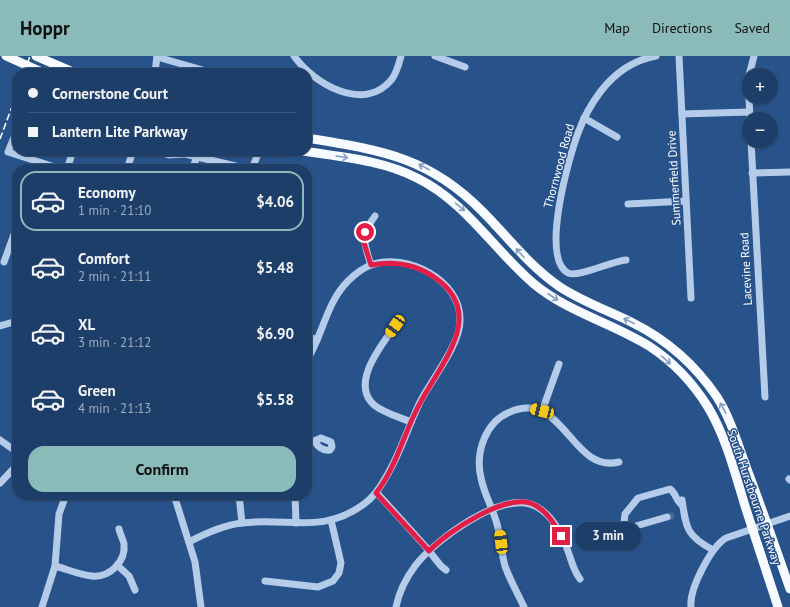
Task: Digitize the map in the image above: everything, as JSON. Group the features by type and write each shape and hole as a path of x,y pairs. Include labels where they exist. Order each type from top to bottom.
{"main road":[{"path":"6,56 33,68"},
{"path":"36,56 64,68"},
{"name":"South Hurstbourne Parkway","path":"312,139 381,151 412,161 426,168 457,188 471,200 528,261 548,279 568,292 635,324 671,347 705,381 726,415 790,589"},
{"name":"South Hurstbourne Parkway","path":"312,152 389,166 416,177 431,186 465,211 520,270 553,298 642,342 661,355 686,379 707,406 731,460 778,607"},
{"path":"764,562 784,607"}],"street":[{"path":"156,68 157,56 197,68"},
{"path":"294,56 303,68"},
{"path":"312,75 321,82 339,90 362,94 375,91 387,84 395,74 401,56"},
{"path":"435,56 465,67"},
{"name":"Thornwood Road","path":"626,260 608,263 577,274 570,274 561,267 555,230 557,214 574,145 584,118 600,92 618,73 631,65 656,56"},
{"name":"Summerfield Drive","path":"679,56 691,298"},
{"path":"749,112 748,79 754,56"},
{"path":"682,114 742,115"},
{"path":"584,118 617,137"},
{"path":"12,142 8,152 12,154"},
{"name":"Lacevine Road","path":"751,148 765,397"},
{"path":"18,156 37,164"},
{"path":"194,164 197,156 228,164"},
{"path":"752,173 790,172"},
{"path":"628,204 686,201"},
{"path":"371,265 364,243 364,236 368,225 375,216"},
{"path":"4,262 12,240"},
{"path":"189,542 215,531 242,523 296,523 331,520 355,510 376,493 388,475 411,422 456,337 460,326 460,310 455,298 449,290 428,273 412,266 398,263 371,265 354,276 341,290 330,308 312,350"},
{"path":"0,326 12,322"},
{"path":"395,326 368,371 364,381 365,388 370,400 378,408 411,422"},
{"path":"312,338 317,340"},
{"path":"542,411 559,364"},
{"path":"524,607 505,565 500,533 480,473 481,449 487,433 499,418 509,412 527,408 542,411 555,419 590,457 608,464 619,462"},
{"path":"0,440 12,448"},
{"path":"0,483 12,470"},
{"path":"667,517 629,528 624,523 625,514 641,496 670,489 678,502 682,503 692,536 696,541 713,550"},
{"path":"376,493 446,570"},
{"path":"42,607 55,566 59,514 64,500"},
{"path":"176,500 197,573 201,607"},
{"path":"240,500 242,523"},
{"path":"295,500 296,523"},
{"path":"396,607 402,588 410,573 429,551 465,524 511,502 521,502 533,505 544,511 561,536 575,572 580,579"},
{"path":"676,515 684,513"},
{"path":"692,607 691,597 693,589 713,550 722,540 790,516"},
{"path":"265,581 318,586 325,585 333,581 339,573 341,563 331,520"},
{"path":"55,566 96,576 109,572 117,565 124,547 119,529"},
{"path":"117,565 129,576 135,590"}],"tunnel":[{"path":"667,517 676,515"}],"railway":[{"path":"26,68 30,56"},
{"path":"0,139 12,107"}],"route":[{"path":"365,232 364,243 371,265 390,262 398,263 412,266 428,273 445,285 453,294 460,310 460,326 456,337 442,366 420,401 388,475 376,493 429,551 453,532 478,516 511,502 529,503 544,511 551,519 561,536"}]}
